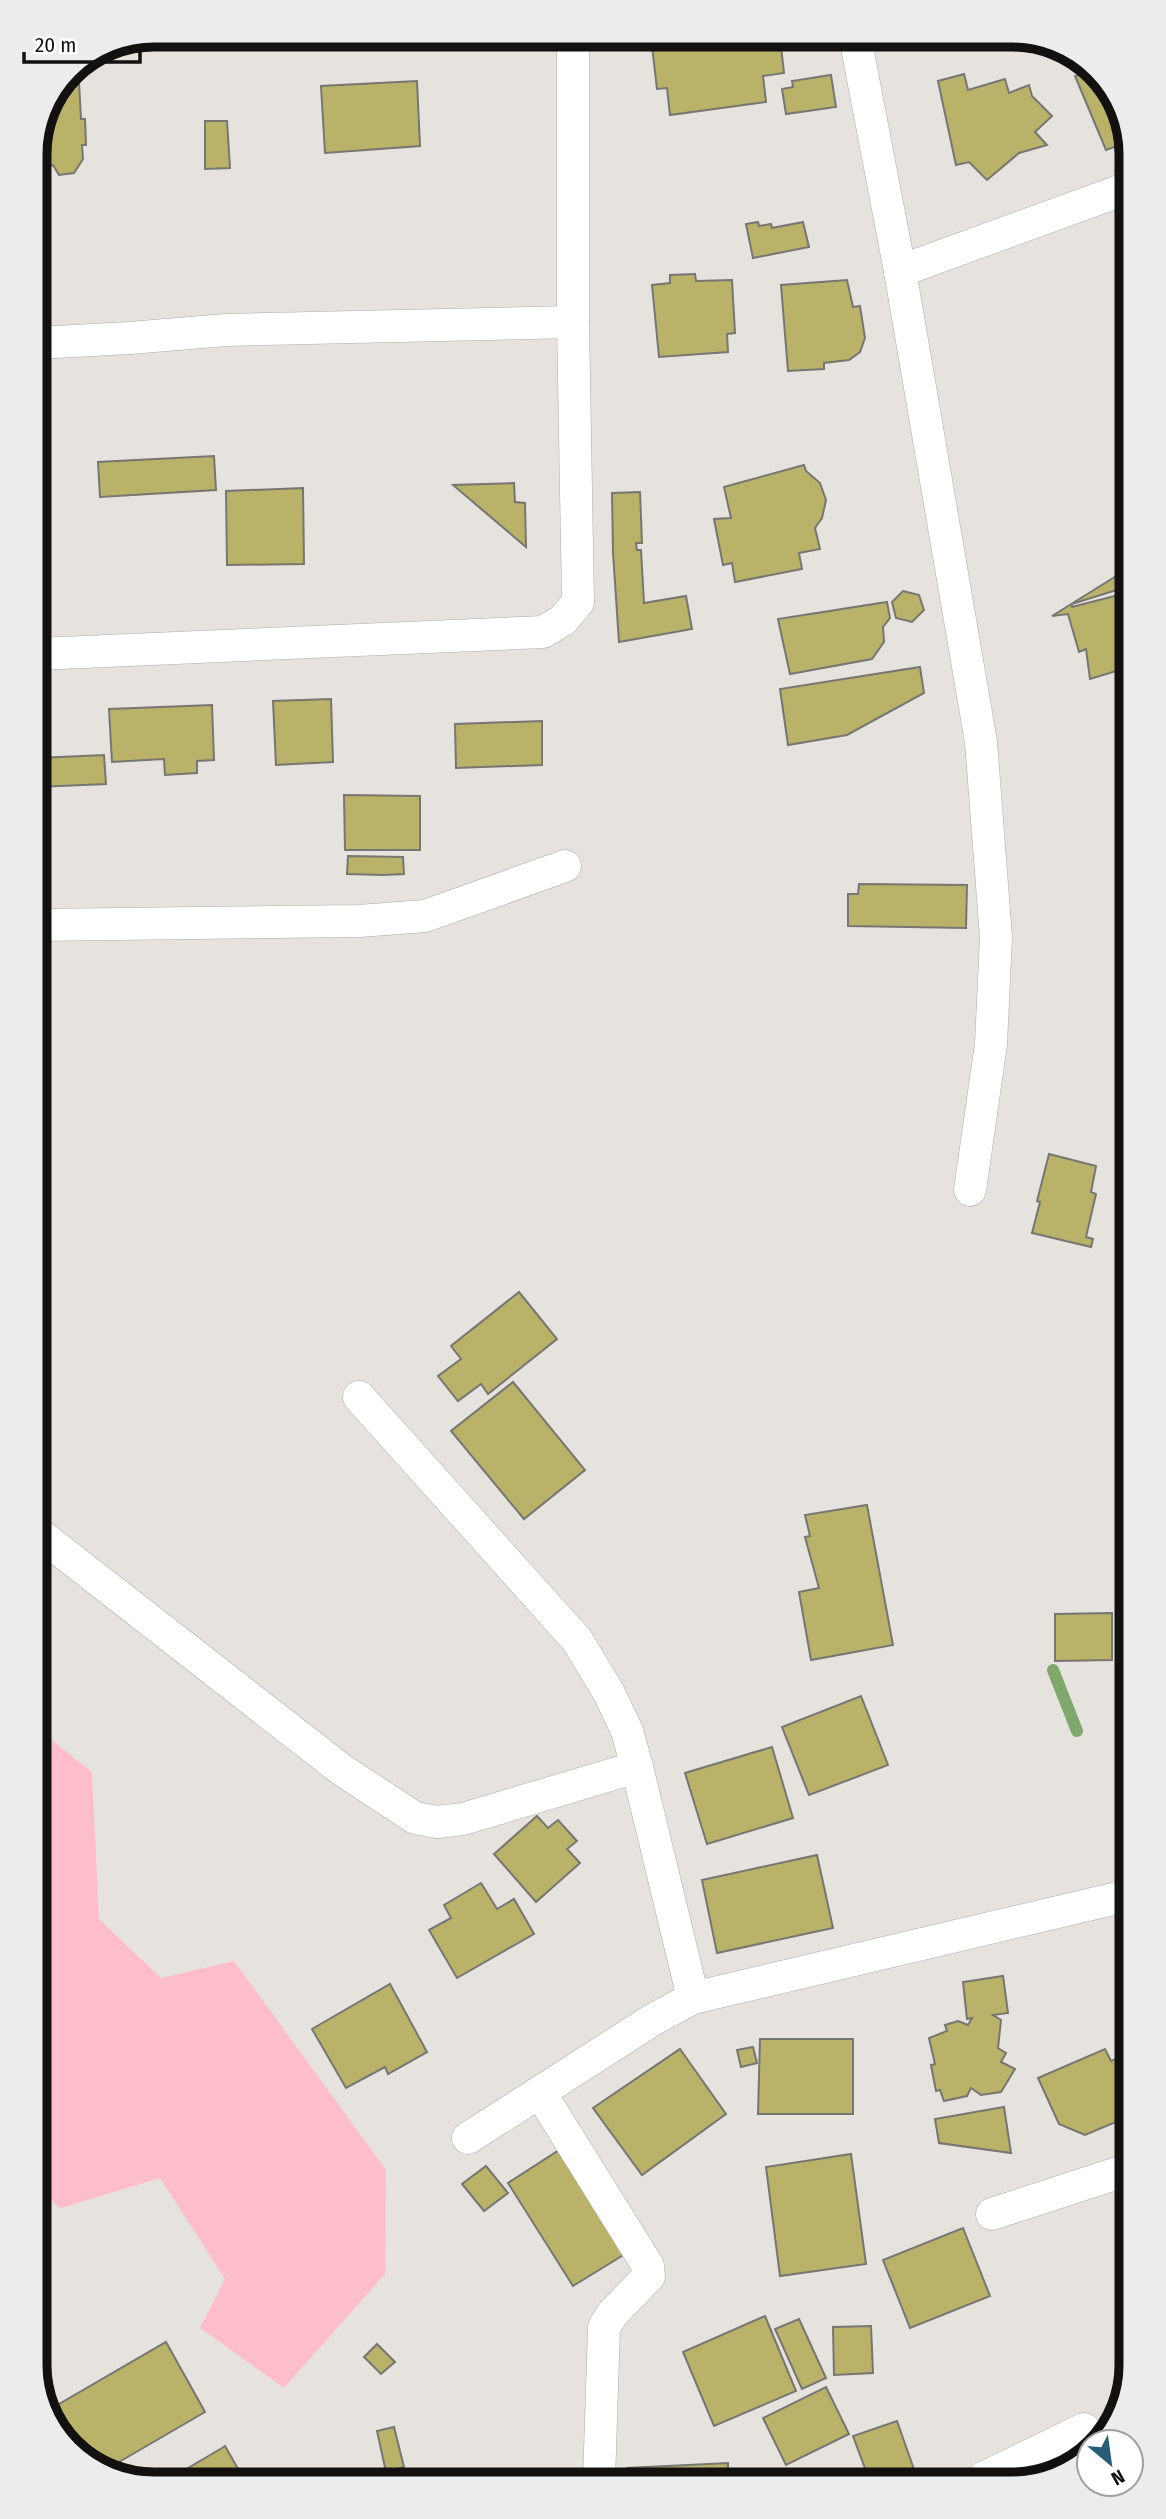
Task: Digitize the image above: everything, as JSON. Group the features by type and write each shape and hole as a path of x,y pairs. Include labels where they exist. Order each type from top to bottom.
{"street":[{"path":"47,654 543,632 563,620 578,602 573,322 573,47"},
{"path":"857,47 900,271 981,742 996,937 991,1044 970,1190"},
{"path":"900,271 1119,191"},
{"path":"47,343 226,330 573,322"},
{"path":"47,925 359,921 425,916 565,866"},
{"path":"359,1397 577,1640 610,1693 627,1731 637,1767 693,1998"},
{"path":"47,1540 342,1770 415,1818 437,1822 463,1819 637,1767"},
{"path":"468,2138 541,2094 654,2019 693,1998 1119,1898"},
{"path":"541,2094 648,2266 649,2276 613,2313 604,2327 599,2472"},
{"path":"992,2214 1119,2173"},
{"path":"994,2472 1075,2433"}],"shaded area":[{"path":"47,1737 92,1772 99,1919 161,1978 234,1961 386,2170 385,2274 284,2388 200,2328 225,2279 160,2178 61,2208 47,2198"}],"building":[{"path":"652,47 781,47 784,73 763,76 766,102 670,115 667,88 657,89"},
{"path":"964,74 968,90 1005,79 1009,93 1029,85 1032,96 1052,116 1035,132 1047,145 1019,153 987,180 969,162 956,165 938,81"},
{"path":"1082,74 1101,95 1113,120 1118,146 1106,150 1075,76"},
{"path":"831,75 836,107 786,114 782,89 793,87 792,81"},
{"path":"79,79 81,119 85,119 86,145 82,145 83,159 74,173 59,175 53,165 47,165 51,127 58,107"},
{"path":"417,81 420,146 325,153 321,86"},
{"path":"205,121 227,121 230,168 205,169"},
{"path":"758,222 759,226 771,224 772,228 803,222 809,247 753,258 746,224"},
{"path":"695,274 696,281 732,280 735,333 727,334 728,352 659,357 652,285 670,283 670,275"},
{"path":"847,280 853,307 860,306 865,338 860,352 849,360 824,363 824,369 788,371 781,285"},
{"path":"214,456 216,490 100,497 98,462"},
{"path":"804,465 806,471 820,483 826,500 822,518 815,528 820,549 799,553 802,569 735,582 732,563 723,565 714,519 731,518 724,487"},
{"path":"514,483 515,502 525,503 526,547 453,485"},
{"path":"303,488 304,564 227,565 226,491"},
{"path":"640,492 642,543 636,543 637,550 641,550 644,603 686,596 692,629 619,642 612,493"},
{"path":"1119,574 1119,589 1072,604 1072,607 1119,595 1119,673 1116,671 1090,679 1086,649 1079,652 1068,614 1052,616"},
{"path":"903,591 919,595 924,610 912,622 896,618 892,602"},
{"path":"887,602 890,618 883,627 884,642 872,659 790,674 778,619"},
{"path":"920,667 924,693 847,735 788,745 780,689"},
{"path":"331,699 333,762 276,765 273,701"},
{"path":"212,705 214,760 197,761 197,773 165,775 164,759 112,762 109,709"},
{"path":"542,721 542,765 456,768 455,724"},
{"path":"104,755 106,784 47,787 47,758"},
{"path":"344,795 420,796 420,850 345,850"},
{"path":"348,856 403,857 404,874 347,874"},
{"path":"859,884 967,885 966,928 848,926 848,894 858,894"},
{"path":"1049,1154 1096,1166 1091,1192 1096,1194 1086,1237 1093,1239 1091,1247 1032,1233"},
{"path":"519,1292 557,1339 488,1394 481,1384 458,1401 438,1376 461,1359 451,1346"},
{"path":"513,1382 585,1470 524,1519 451,1431"},
{"path":"867,1505 893,1645 811,1660 799,1592 819,1588 805,1537 810,1536 805,1515"},
{"path":"1112,1613 1112,1660 1055,1661 1055,1614"},
{"path":"861,1696 888,1765 809,1795 782,1727"},
{"path":"772,1747 793,1818 707,1844 685,1773"},
{"path":"537,1816 548,1828 558,1820 577,1841 567,1849 580,1863 536,1902 494,1854"},
{"path":"817,1855 833,1928 717,1953 702,1880"},
{"path":"481,1883 497,1909 514,1899 534,1934 457,1978 429,1930 451,1918 444,1905"},
{"path":"1003,1976 1008,2013 993,2015 1001,2020 998,2048 1006,2053 1001,2062 1015,2069 1001,2092 981,2095 971,2088 967,2096 944,2101 940,2090 936,2091 931,2065 935,2064 929,2038 947,2031 945,2025 958,2021 968,2025 972,2018 967,2019 963,1982"},
{"path":"390,1984 427,2052 388,2074 385,2067 346,2088 312,2029"},
{"path":"760,2039 853,2039 853,2114 758,2114"},
{"path":"753,2047 757,2063 741,2067 737,2050"},
{"path":"680,2049 726,2114 642,2175 593,2108"},
{"path":"1105,2049 1111,2061 1119,2058 1119,2121 1085,2135 1059,2124 1038,2078"},
{"path":"1004,2107 1011,2153 939,2143 935,2119"},
{"path":"564,2147 630,2251 573,2286 508,2183"},
{"path":"851,2154 866,2264 780,2276 766,2167"},
{"path":"486,2166 508,2193 484,2211 462,2184"},
{"path":"963,2228 990,2296 910,2328 883,2260"},
{"path":"765,2316 796,2391 714,2426 683,2352"},
{"path":"799,2319 826,2378 802,2389 775,2329"},
{"path":"871,2326 873,2373 834,2375 833,2327"},
{"path":"166,2342 205,2412 115,2464 89,2450 65,2424 56,2406"},
{"path":"377,2344 395,2362 381,2374 364,2357"},
{"path":"826,2387 849,2434 786,2465 763,2418"},
{"path":"897,2421 915,2472 866,2472 853,2436"},
{"path":"394,2427 404,2467 386,2472 377,2431"},
{"path":"225,2446 240,2472 181,2472"},
{"path":"728,2463 728,2472 627,2472 627,2468"}],"waterway":[{"path":"1053,1670 1077,1731"}]}
